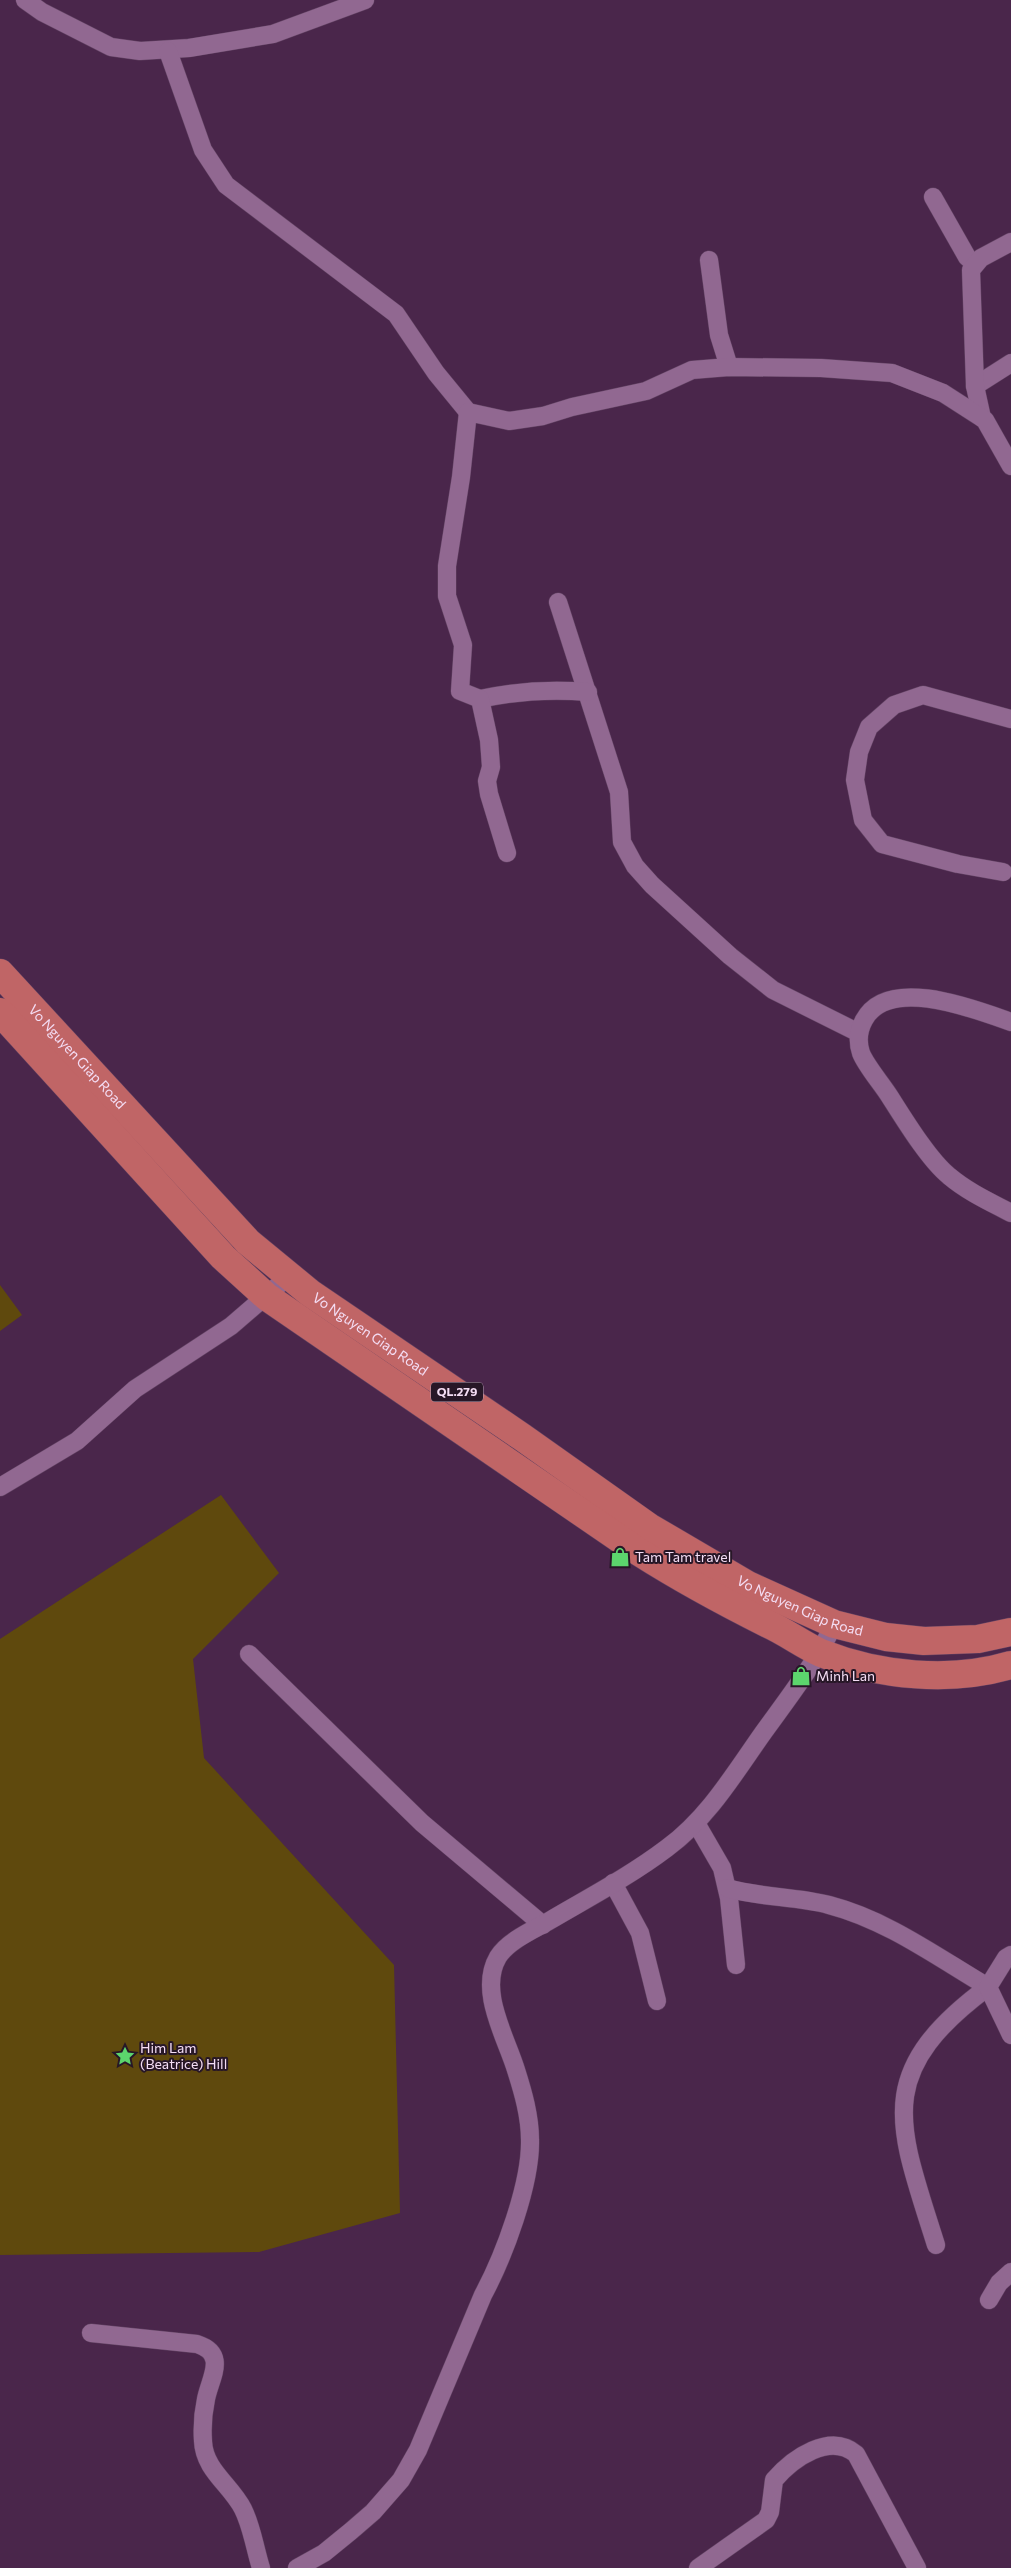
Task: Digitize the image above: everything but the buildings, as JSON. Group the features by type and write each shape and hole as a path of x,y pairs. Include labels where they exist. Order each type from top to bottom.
{"highway":[{"name":"Vo Nguyen Giap Road","path":"0,973 219,1213 248,1242 289,1276 649,1527 748,1585 834,1624 886,1637 924,1641 978,1639 1011,1632"},
{"name":"Vo Nguyen Giap Road","path":"0,1012 223,1257 267,1297 639,1552 675,1575 821,1652 877,1670 934,1675 988,1672 1011,1665"}],"street":[{"path":"25,0 42,12 111,47 168,51 273,34 366,0"},
{"path":"168,51 203,150 226,185 396,314 436,373 468,412 509,421 543,416 572,407 646,391 692,370 729,367 821,368 892,373 943,393 982,418"},
{"path":"933,197 967,257 975,264"},
{"path":"1011,242 975,264 971,270 975,386 982,418 1004,450 1011,466"},
{"path":"709,260 719,335 729,367"},
{"path":"975,386 1011,364"},
{"path":"468,412 461,477 447,566 447,596 463,645 460,691 480,699 507,693 558,689 588,692"},
{"path":"558,602 619,792 622,842 636,866 652,885 730,956 774,990 857,1032"},
{"path":"1003,872 958,864 882,844 862,820 855,780 859,752 869,728 894,705 923,695 1011,719"},
{"path":"480,699 489,740 491,767 487,781 489,794 508,853"},
{"path":"1011,1022 961,1004 927,999 892,998 869,1010 857,1032 861,1053 910,1129 947,1175 978,1196 1011,1213"},
{"path":"0,1487 77,1441 135,1389 231,1326 267,1297 289,1276"},
{"path":"297,2568 324,2553 352,2532 374,2512 400,2480 418,2450 456,2357 496,2271 524,2183 530,2141 526,2104 492,1998 491,1979 499,1956 508,1947 666,1849 696,1823 730,1781 821,1652 834,1624"},
{"path":"249,1654 422,1823 543,1925"},
{"path":"696,1823 720,1861 727,1888 736,1965"},
{"path":"613,1883 640,1933 657,2000"},
{"path":"727,1888 750,1894 828,1905 881,1924 988,1987 1011,2035"},
{"path":"936,2245 908,2153 904,2125 904,2098 907,2082 921,2052 930,2040 959,2009 988,1987 1006,1958 1011,1955"},
{"path":"989,2300 999,2283 1011,2272"},
{"path":"91,2333 197,2344 205,2347 211,2353 216,2367 206,2397 203,2444 212,2470 232,2492 247,2519 261,2568"},
{"path":"698,2568 766,2520 770,2512 772,2485 779,2474 814,2450 827,2444 849,2448 862,2463 917,2568"}],"shaded area":[{"path":"0,1285 22,1315 0,1331"},
{"path":"221,1495 279,1573 193,1659 204,1758 394,1965 400,2213 259,2252 0,2255 0,1639"}],"place":[{"name":"Tam Tam travel","path":"620,1557"},
{"name":"Minh Lan","path":"801,1676"},
{"name":"Him Lam (Beatrice) Hill","path":"125,2056"}]}
